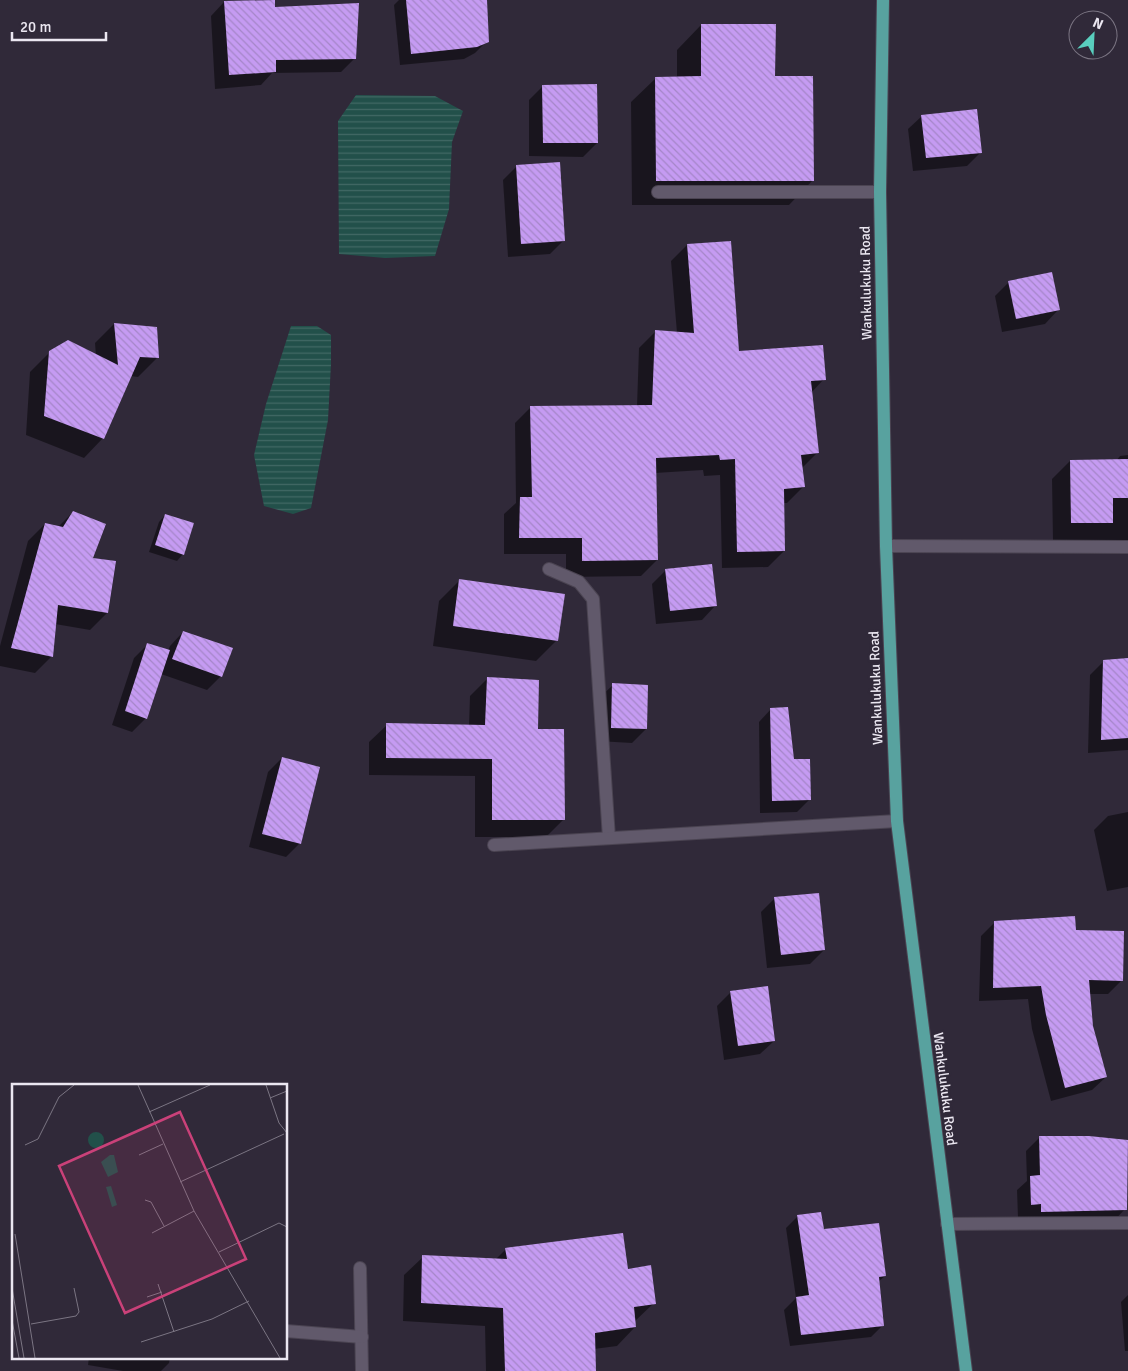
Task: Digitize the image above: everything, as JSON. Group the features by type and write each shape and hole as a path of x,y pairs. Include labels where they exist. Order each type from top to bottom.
{"main road":[{"name":"Wankulukuku Road","path":"883,0 880,192 886,546 897,821 966,1371"}],"street":[{"path":"658,192 880,192"},
{"path":"886,546 1128,547"},
{"path":"549,569 579,582 593,599 608,838"},
{"path":"494,845 897,821"},
{"path":"947,1224 1128,1223"},
{"path":"360,1268 362,1371"},
{"path":"288,1331 362,1337"}],"shaded area":[{"path":"356,95 435,96 463,111 452,142 449,209 435,256 385,258 339,254 338,121"},
{"path":"291,326 317,326 331,335 328,420 311,508 293,514 264,506 254,455 266,404"}],"building":[{"path":"275,0 275,7 359,3 356,59 276,60 276,72 229,75 224,1"},
{"path":"406,0 487,0 489,42 477,47 411,54"},
{"path":"701,24 776,24 775,76 813,76 814,181 656,181 655,77 701,76"},
{"path":"597,84 598,143 543,143 542,85"},
{"path":"977,109 982,153 926,158 921,115"},
{"path":"560,162 565,241 521,244 516,165"},
{"path":"731,241 739,351 823,345 826,380 811,381 819,453 801,455 805,487 784,489 785,551 737,552 735,459 720,460 719,455 656,458 658,560 582,561 582,538 519,538 520,497 532,497 530,406 652,405 655,330 694,333 687,244"},
{"path":"1052,272 1060,310 1016,319 1008,281"},
{"path":"114,323 157,327 159,358 140,357 104,439 44,416 49,351 68,340 118,365"},
{"path":"1128,459 1128,498 1113,498 1113,523 1071,523 1070,460"},
{"path":"73,511 106,524 93,558 116,561 108,613 58,605 53,657 11,648 45,523 63,527"},
{"path":"165,514 194,523 184,555 155,545"},
{"path":"712,564 717,606 670,611 665,569"},
{"path":"459,579 565,594 558,641 453,626"},
{"path":"183,631 233,648 222,677 172,659"},
{"path":"147,643 170,650 147,719 125,711"},
{"path":"1128,658 1128,738 1101,740 1103,660"},
{"path":"487,677 539,680 538,729 564,729 565,820 492,820 492,759 386,758 386,723 485,725"},
{"path":"612,683 648,685 647,729 611,728"},
{"path":"788,707 794,759 810,759 811,800 772,801 770,708"},
{"path":"282,757 320,767 301,844 262,834"},
{"path":"819,893 825,950 781,955 774,897"},
{"path":"1075,916 1076,930 1124,931 1123,981 1089,980 1093,1026 1107,1077 1065,1088 1046,1015 1041,986 993,988 994,921"},
{"path":"768,986 775,1041 738,1046 730,991"},
{"path":"1039,1136 1089,1136 1128,1140 1127,1210 1041,1212 1041,1204 1031,1205 1030,1176 1040,1175"},
{"path":"821,1212 824,1229 879,1223 886,1276 879,1277 884,1326 801,1335 796,1297 809,1295 797,1215"},
{"path":"623,1233 628,1269 651,1265 656,1304 634,1307 636,1327 595,1333 596,1371 505,1371 503,1308 421,1303 422,1255 507,1259 505,1248"}]}
